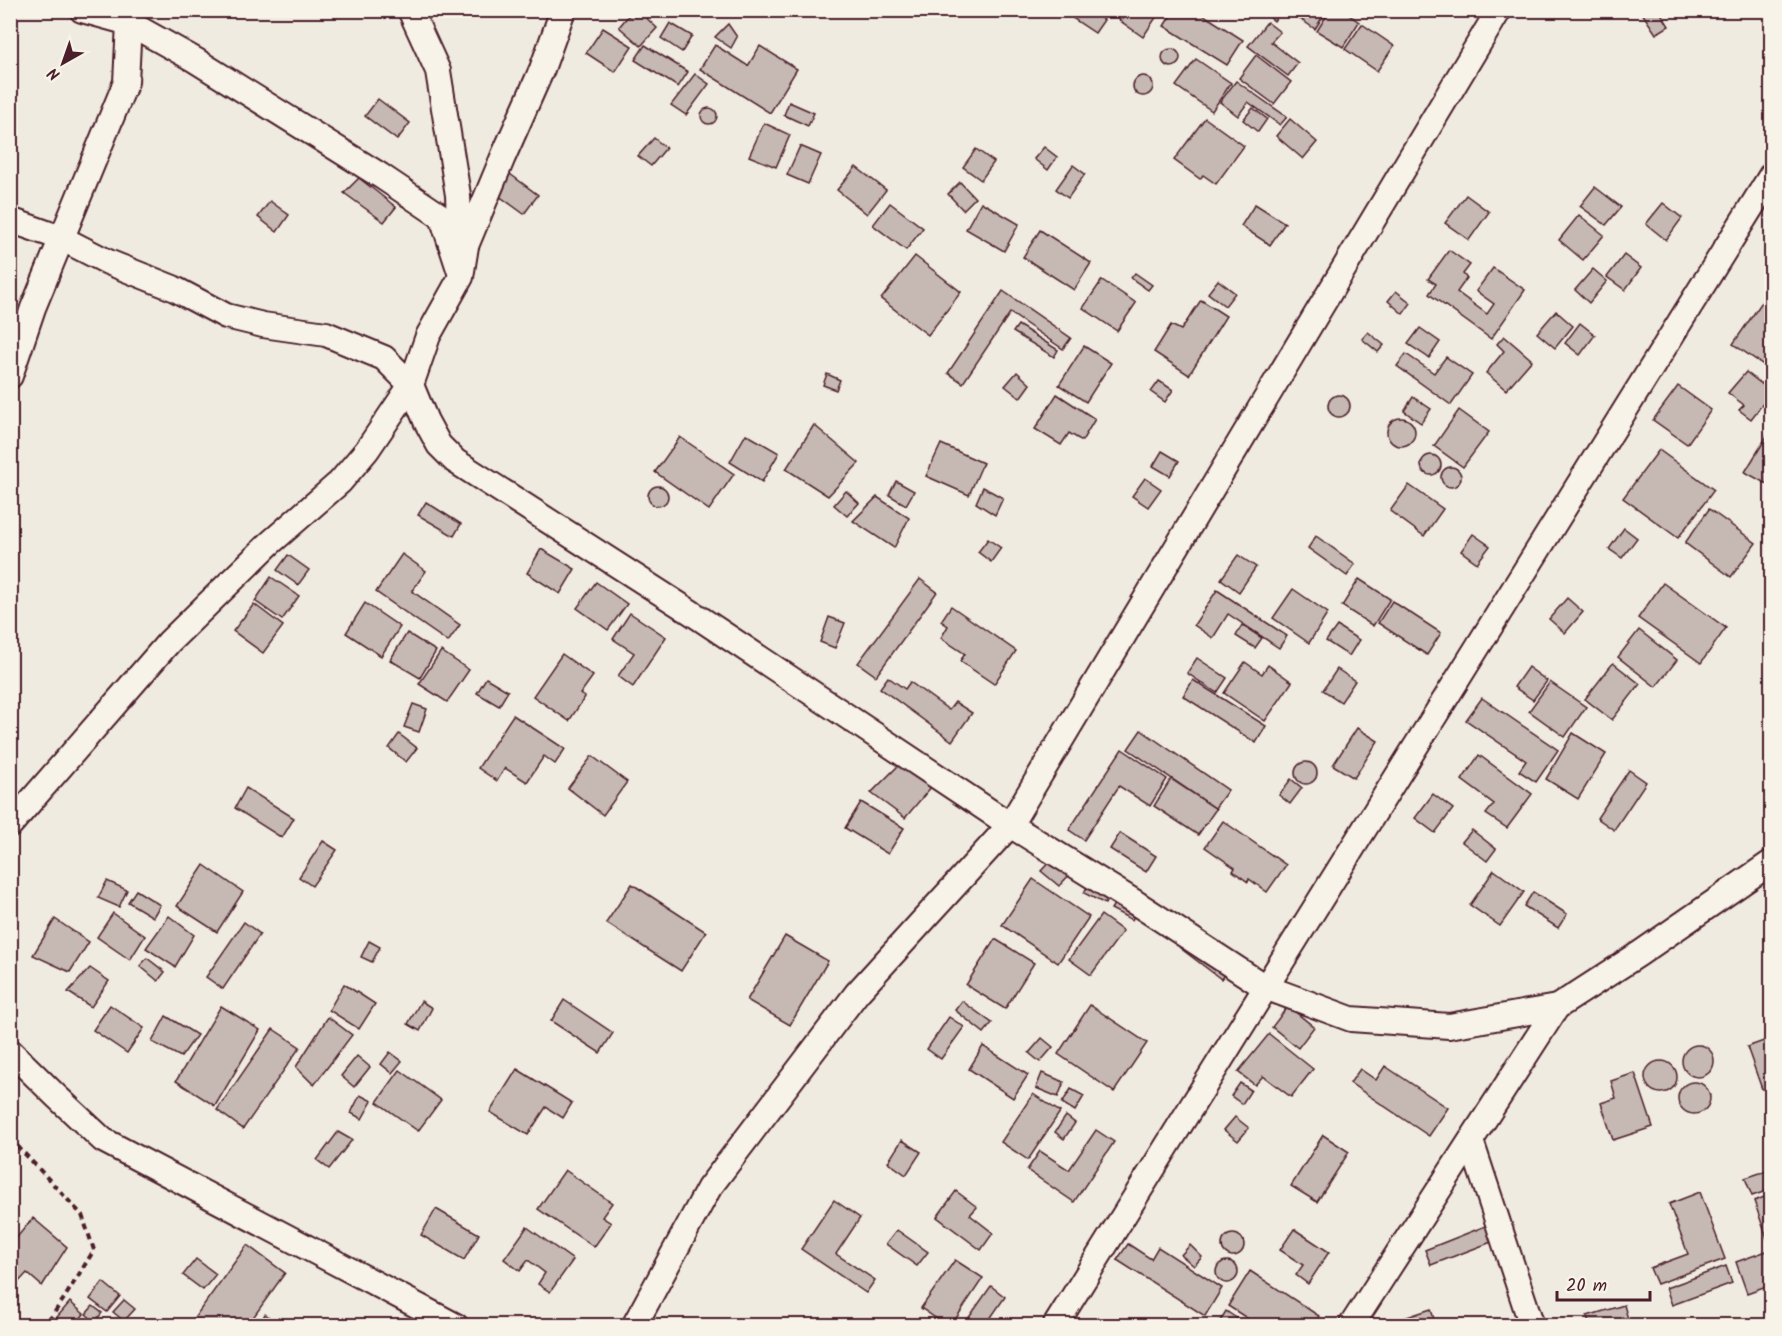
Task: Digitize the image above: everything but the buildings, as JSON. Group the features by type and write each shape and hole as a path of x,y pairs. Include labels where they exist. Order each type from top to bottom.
{"street":[{"path":"82,10 129,23 195,60 381,176 442,218 461,277"},
{"path":"410,10 438,71 458,195 461,277"},
{"path":"10,825 169,642 269,544 340,482 367,450 411,385 428,336 461,277 466,246 542,69 563,10"},
{"path":"634,1326 709,1188 857,993 1010,825 1499,10"},
{"path":"10,376 33,308 126,82 129,23"},
{"path":"1055,1326 1772,174"},
{"path":"10,220 61,238 108,262 173,288 226,316 263,325 326,334 384,358 411,385 439,446 455,460 702,619 1010,825 1265,987 1352,1019 1449,1026 1557,1007 1639,954 1772,862"},
{"path":"1351,1326 1557,1007"},
{"path":"10,1051 104,1140 456,1326"},
{"path":"1471,1141 1532,1326"}],"path":[{"path":"10,1138 82,1215 94,1250 45,1326"}]}
